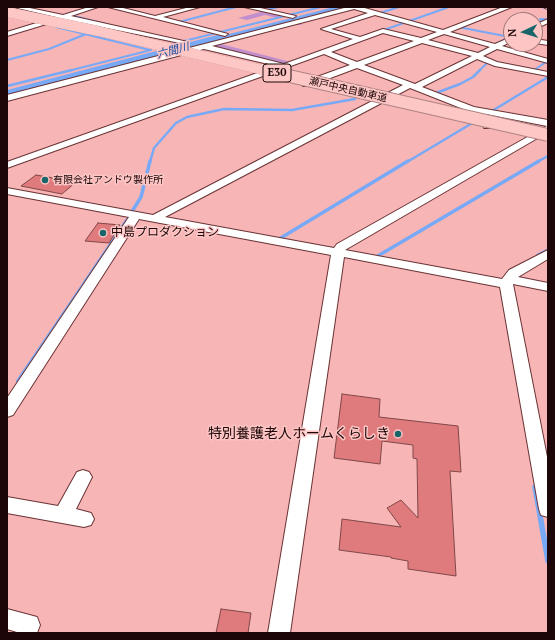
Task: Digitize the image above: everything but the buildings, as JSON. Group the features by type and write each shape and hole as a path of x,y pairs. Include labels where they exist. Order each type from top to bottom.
{"highway":[{"name":"瀬戸中央自動車道","path":"7,8 107,28 548,128"},
{"name":"瀬戸中央自動車道","path":"7,12 105,32 421,107 548,135"}],"street":[{"path":"16,7 185,42"},
{"path":"7,34 95,7"},
{"path":"111,7 222,33"},
{"path":"158,17 197,7"},
{"path":"248,7 290,16"},
{"path":"7,16 156,50 329,7"},
{"path":"7,98 354,7 548,61"},
{"path":"303,84 422,39 444,33 509,7"},
{"path":"360,39 324,29 376,14"},
{"path":"7,165 383,31 422,39 476,55 488,62 548,74"},
{"path":"155,217 376,102 413,86 503,42"},
{"path":"203,47 285,66"},
{"path":"325,52 479,112 485,118 482,125 548,140"},
{"path":"107,63 136,56"},
{"path":"170,56 184,59 192,58 376,102"},
{"path":"472,109 548,123"},
{"path":"339,251 548,128"},
{"path":"7,191 135,216 155,217 339,251 503,283 548,287"},
{"path":"7,411 135,216"},
{"path":"279,633 339,251"},
{"path":"503,283 514,273 548,254"},
{"path":"503,283 542,449 548,509"},
{"path":"63,515 83,477"},
{"path":"7,505 84,519"},
{"path":"7,619 28,625"}],"shaded area":[{"path":"264,11 285,15 277,18 265,15 247,20 238,18"},
{"path":"297,23 303,25 294,25 221,44 291,62 285,64 208,46"}],"water":[{"path":"334,7 347,7 198,46 190,44"}],"waterway":[{"path":"179,22 236,7"},
{"path":"267,10 278,7"},
{"path":"221,32 321,7"},
{"path":"377,14 399,7"},
{"path":"381,31 449,7"},
{"path":"542,7 548,9"},
{"path":"70,15 110,25"},
{"path":"543,19 545,19 543,20"},
{"path":"56,27 85,34"},
{"path":"458,27 503,36"},
{"path":"204,28 221,32"},
{"path":"184,41 221,32"},
{"path":"7,60 49,49 85,34"},
{"path":"85,34 150,50"},
{"name":"六間川","path":"7,94 225,37"},
{"path":"485,50 503,40"},
{"path":"170,45 178,43"},
{"path":"70,70 151,50"},
{"path":"436,93 460,84 473,77 487,63 492,62"},
{"path":"530,69 534,70 546,62"},
{"path":"7,86 70,70"},
{"path":"492,111 548,77"},
{"path":"150,162 154,148 176,123 187,117 224,109 292,110 355,99"},
{"path":"407,162 474,122"},
{"path":"537,162 548,156"},
{"path":"131,213 141,197 150,161"},
{"path":"279,239 408,161"},
{"path":"376,257 539,161"},
{"path":"85,282 127,220"},
{"path":"538,255 548,250"},
{"path":"18,381 86,281"},
{"path":"535,487 548,561"}],"place":[{"name":"有限会社アンドウ製作所","path":"45,180"},
{"name":"中島プロダクション","path":"103,233"},
{"name":"特別養護老人ホームくらしき","path":"398,434"}]}
